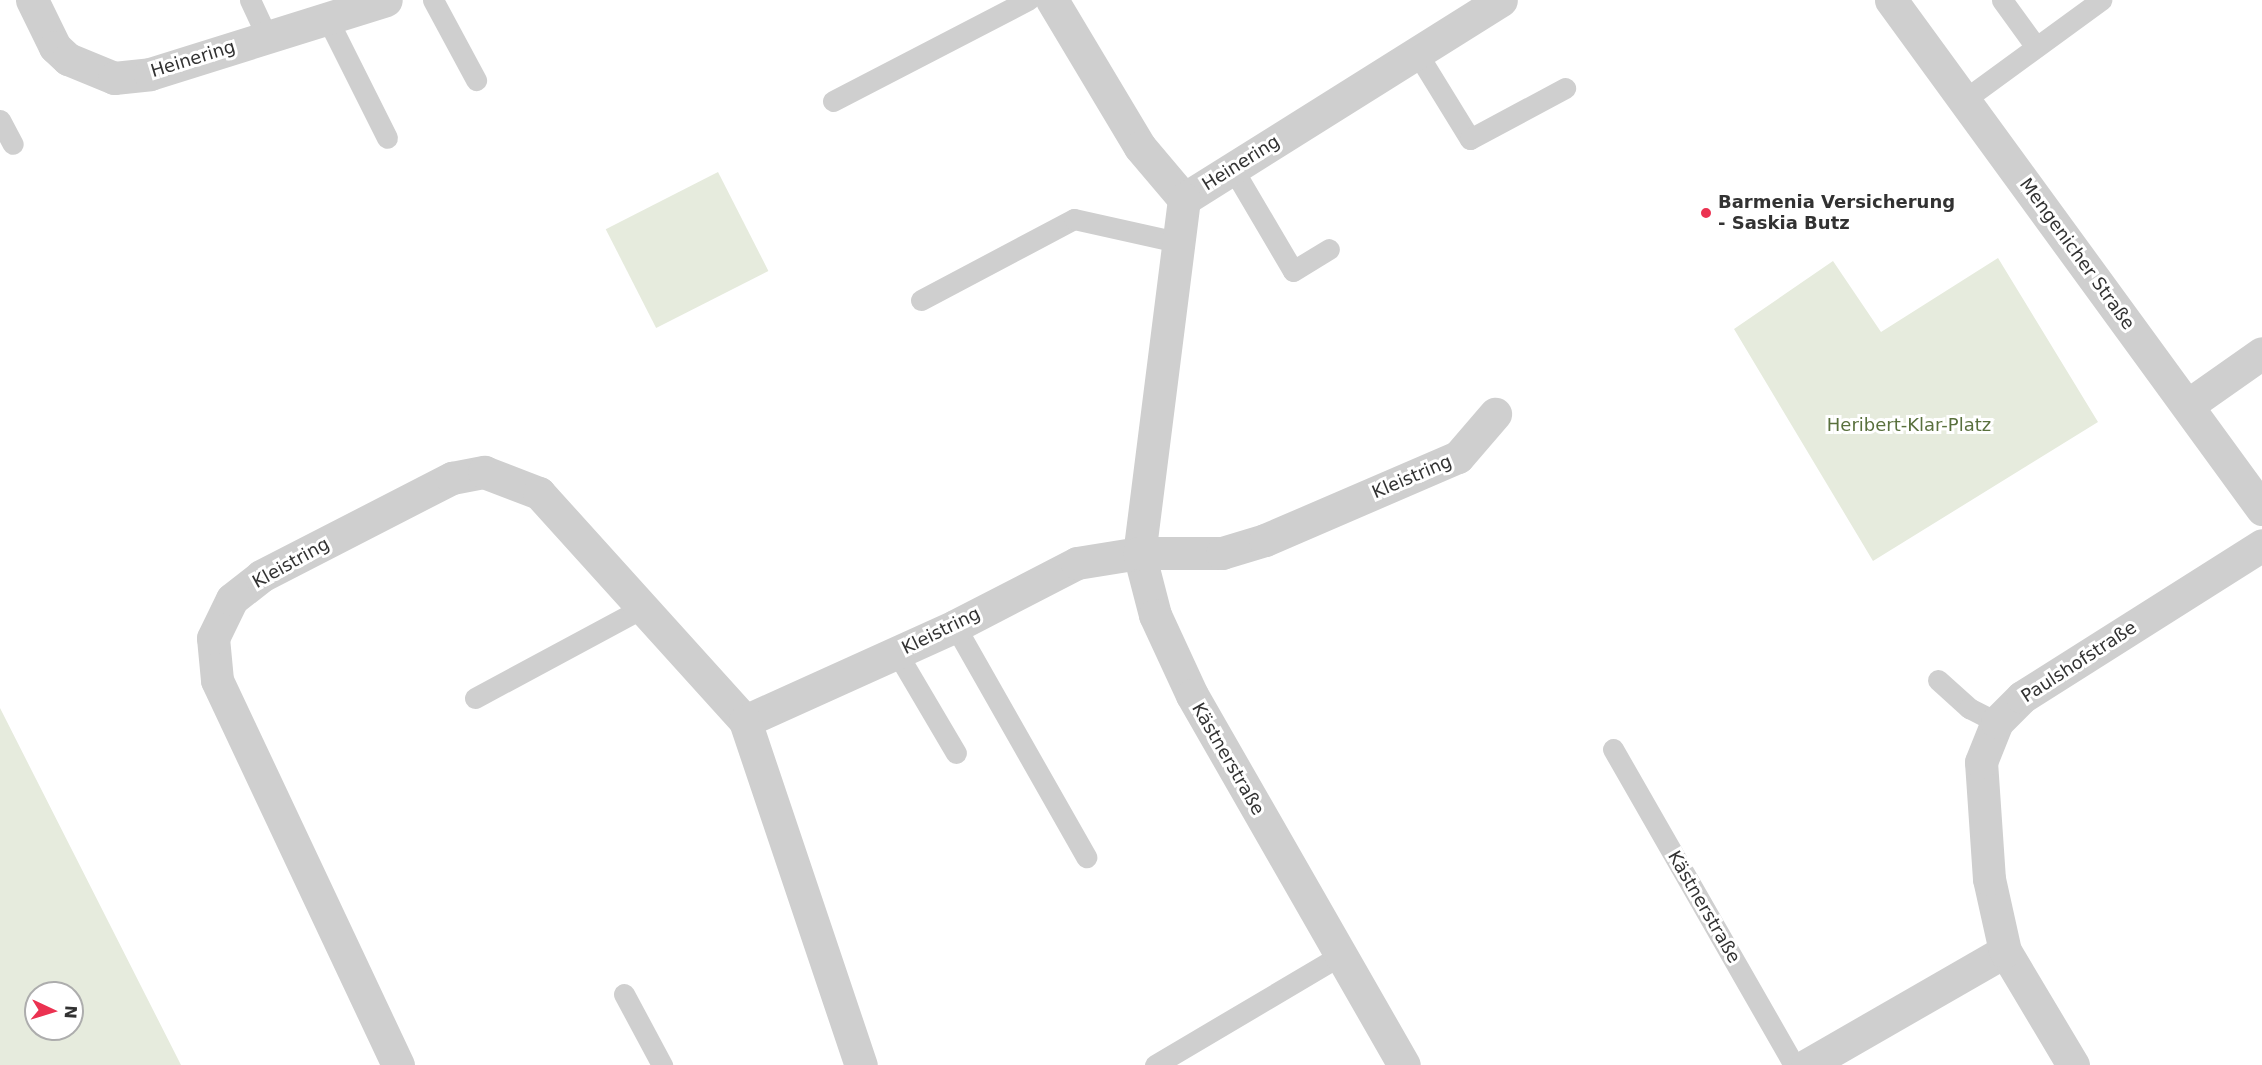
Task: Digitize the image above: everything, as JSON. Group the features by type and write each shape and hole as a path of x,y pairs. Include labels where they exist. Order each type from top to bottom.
{"street":[{"name":"Heinering","path":"32,0 55,47 68,59 114,78 150,74 386,0"},
{"name":"Heinering","path":"1052,0 1140,147 1184,199 1501,0"},
{"name":"Mengenicher Straße","path":"1891,0 2262,509"},
{"path":"1139,553 1184,199"},
{"path":"2188,405 2262,353"},
{"name":"Kleistring","path":"745,721 955,626 1077,563 1139,553 1222,553 1265,540 1458,457 1496,414"},
{"name":"Kleistring","path":"398,1065 217,680 213,638 232,599 261,576 452,478 484,472 539,493 745,721 861,1065"},
{"name":"Paulshofstraße","path":"2073,1065 2005,951 1981,813 1981,762 1997,722 2022,697 2262,544"},
{"name":"Kästnerstraße","path":"1139,553 1155,615 1192,695 1404,1065"},
{"path":"1807,1065 2005,951"}],"lane":[{"path":"250,0 267,36"},
{"path":"434,0 476,80"},
{"path":"833,100 1028,0"},
{"path":"2002,0 2036,47"},
{"path":"1964,100 2101,0"},
{"path":"327,18 387,138"},
{"path":"1417,53 1470,139 1565,88"},
{"path":"0,120 13,144"},
{"path":"1233,169 1293,271 1329,249"},
{"path":"921,300 1074,219 1178,242"},
{"path":"475,698 642,608"},
{"path":"955,626 1086,857"},
{"path":"897,652 956,753"},
{"path":"1938,680 1969,708 1997,722"},
{"name":"Kästnerstraße","path":"1613,749 1794,1065"},
{"path":"1155,1065 1341,955"},
{"path":"624,994 662,1065"}],"green space":[{"path":"718,172 768,271 656,328 606,229"},
{"name":"Heribert-Klar-Platz","path":"1998,258 2098,422 1873,561 1734,329 1833,261 1881,332"},
{"path":"0,708 181,1065 0,1065"}],"place":[{"name":"Barmenia Versicherung - Saskia Butz","path":"1706,213"}]}
